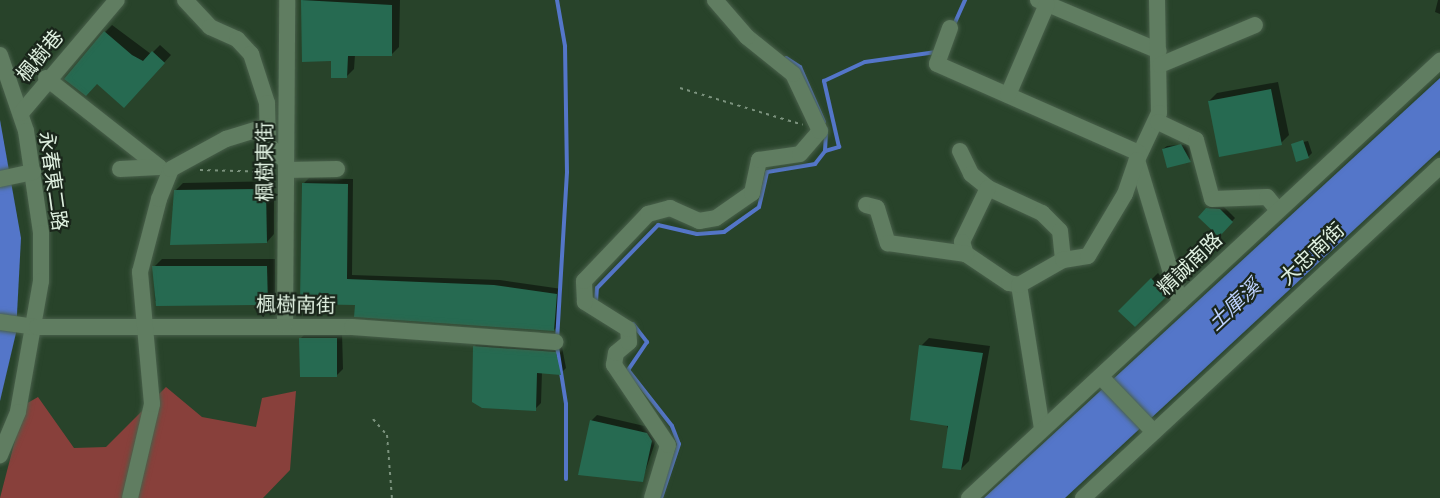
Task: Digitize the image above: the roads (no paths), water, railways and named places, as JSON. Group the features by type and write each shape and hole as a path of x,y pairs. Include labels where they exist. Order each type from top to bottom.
{"street":[{"name":"楓樹巷","path":"21,113 46,78 117,0"},
{"path":"185,0 210,27 237,39 251,54 267,103 268,145 286,165 337,169"},
{"name":"楓樹東街","path":"285,325 287,0"},
{"path":"652,498 668,445 614,365 616,353 629,342 628,329 585,302 584,281 648,214 670,208 699,221 716,218 752,193 759,160 800,154 819,131 793,74 747,37 715,0"},
{"path":"866,205 877,208 888,243 966,254 1009,283 1019,285 1063,260 1088,256 1125,194 1138,156 1158,123 1159,58 1156,0"},
{"path":"1008,95 1043,1 1159,58 1255,25"},
{"path":"950,28 937,64 1138,156 1180,302"},
{"name":"永春東二路","path":"0,55 21,113 33,172 41,233 37,327 18,412 0,455"},
{"name":"精誠南路","path":"969,498 1042,429 1104,379 1277,209 1440,61"},
{"path":"46,78 159,167 120,169"},
{"path":"1158,123 1196,140 1212,199 1267,197 1277,209"},
{"path":"130,498 152,404 149,327 140,272 171,169 226,139 268,126"},
{"path":"960,151 971,174 988,188 1042,213 1063,236 1063,260"},
{"name":"大忠南街","path":"1083,498 1151,428 1440,166"},
{"path":"0,180 33,172"},
{"path":"966,254 964,231 988,188"},
{"path":"1019,285 1042,429"},
{"name":"楓樹南街","path":"0,322 37,327 285,325 555,342"},
{"path":"1104,379 1151,428"}],"water":[{"name":"土庫溪","path":"1440,78 1440,150 1065,498 984,498"},
{"path":"0,120 21,238 16,333 0,401"}],"waterway":[{"path":"557,0 565,46 567,172 557,339"},
{"path":"953,27 965,0"},
{"path":"825,151 839,147 824,81 865,62 936,52"},
{"path":"786,58 800,67 824,122"},
{"path":"596,301 597,288 658,225 697,234 724,232 759,207 767,172 815,164 825,151 826,129"},
{"path":"633,324 647,342 628,370 672,426 679,444 661,498"},
{"path":"557,347 566,404 566,479"}]}
